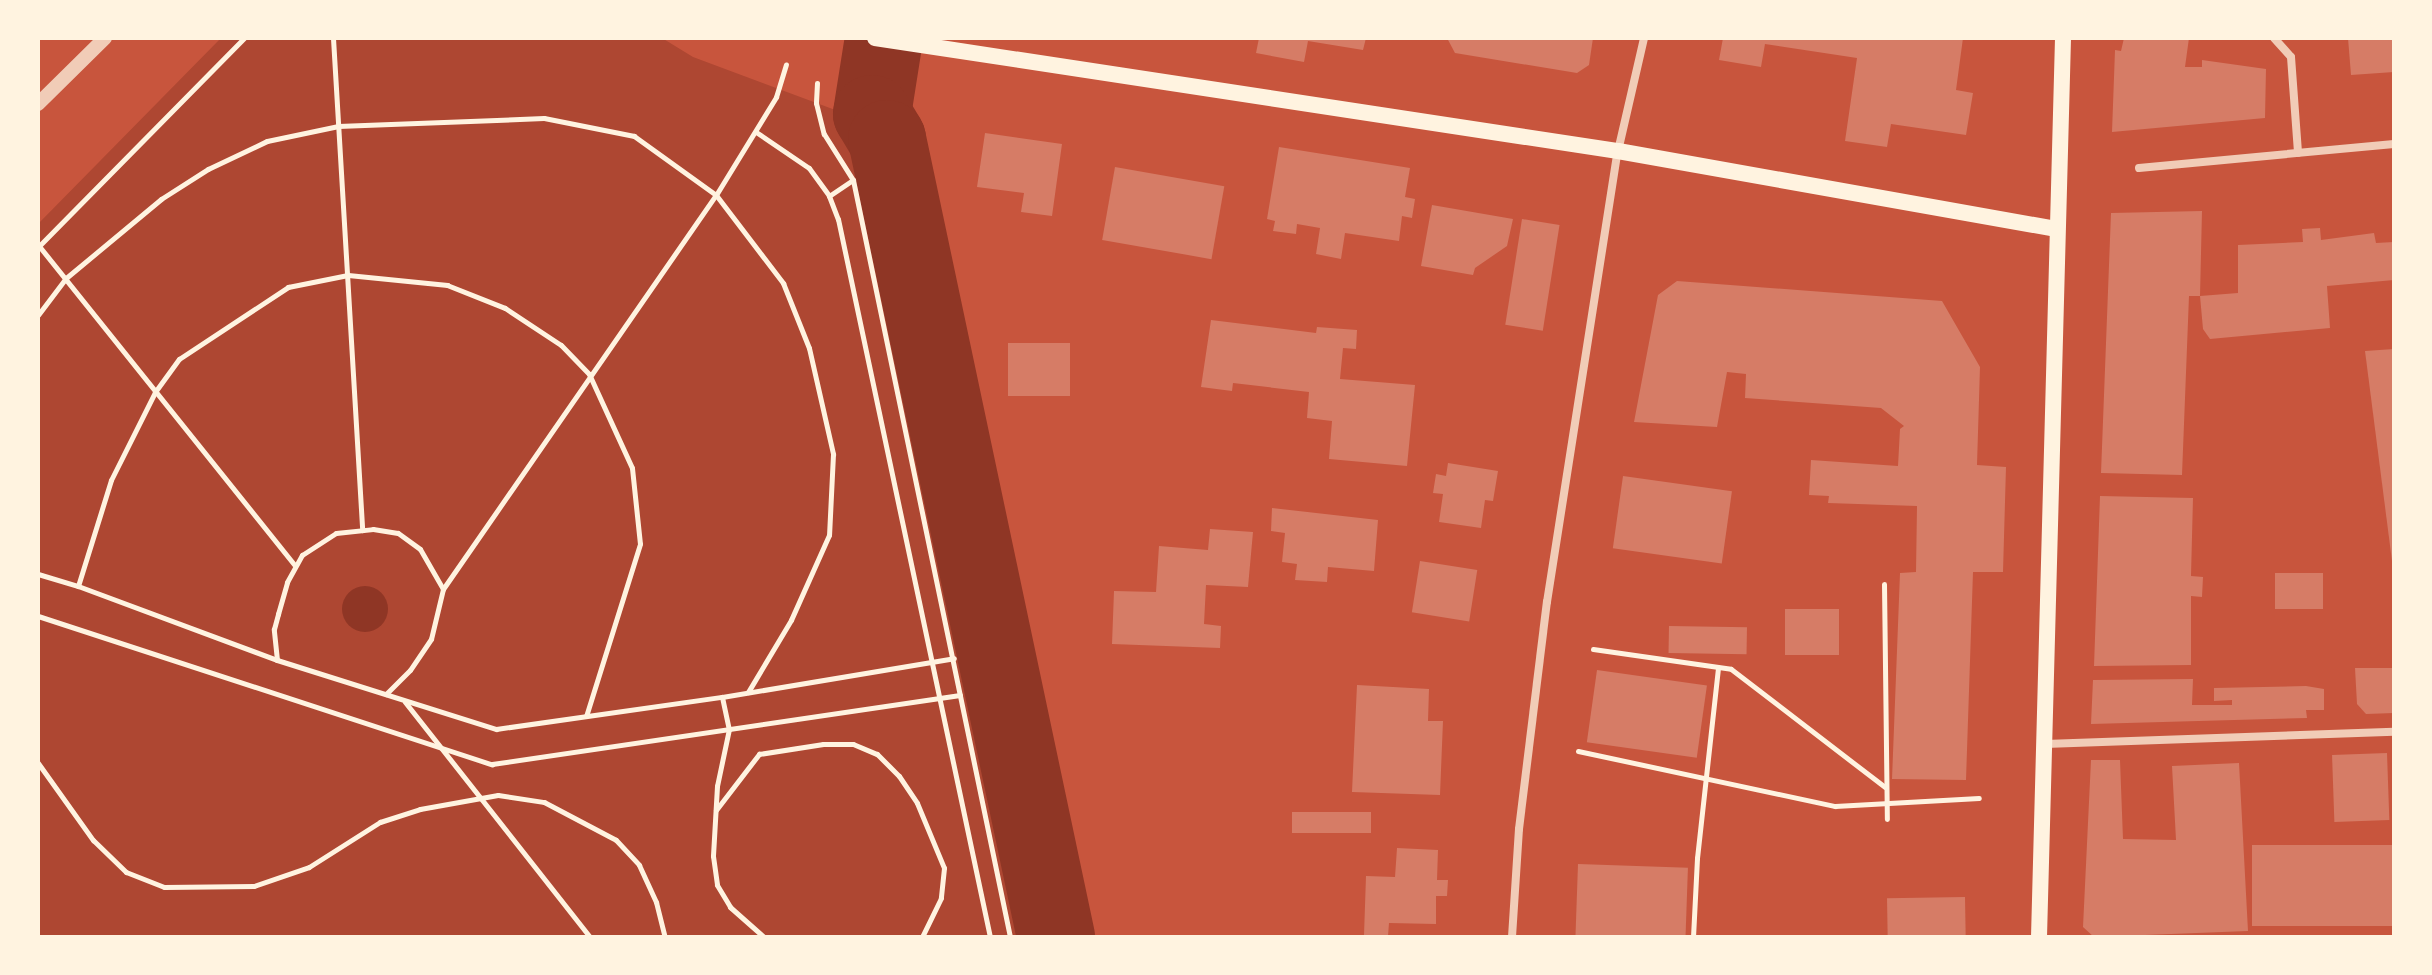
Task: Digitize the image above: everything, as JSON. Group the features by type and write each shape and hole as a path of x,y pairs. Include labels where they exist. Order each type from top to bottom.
{"main road":[{"path":"875,38 1618,151 2057,229"},
{"path":"2039,937 2063,38"}],"street":[{"path":"38,104 105,38"},
{"path":"1512,937 1519,829 1547,602 1618,151 1644,38"},
{"path":"2274,38 2291,57 2298,153"},
{"path":"2139,168 2394,144"},
{"path":"2044,744 2394,732"}],"path":[{"path":"244,38 38,246 295,565"},
{"path":"333,38 362,530"},
{"path":"385,695 410,670 431,639 443,589 589,374 716,195 776,97 786,64"},
{"path":"817,83 816,103 824,134 853,180 1010,937"},
{"path":"38,315 66,278 161,199 208,169 267,141 338,126 544,118 634,136 716,195 783,283 809,348 833,454 829,535 791,620 748,692"},
{"path":"756,132 809,168 829,196 841,234 990,937"},
{"path":"829,196 853,180"},
{"path":"78,586 111,480 155,392 179,359 288,287 348,275 447,285 505,308 561,345 589,374 632,468 640,544 586,716"},
{"path":"277,660 274,629 295,565 323,539 362,530 384,529 410,540 420,549 443,589"},
{"path":"38,574 277,660 496,729 722,697 954,658"},
{"path":"1884,584 1887,819"},
{"path":"38,616 492,764 960,695"},
{"path":"1593,649 1731,669 1885,787"},
{"path":"1693,937 1697,858 1718,667"},
{"path":"722,697 729,729 716,810 713,856 717,885 730,907 764,937"},
{"path":"404,701 590,937"},
{"path":"716,810 759,754 838,744 853,744 877,754 899,776 917,803 944,868 941,898 922,937"},
{"path":"1578,751 1835,806 1887,800 1979,798"},
{"path":"38,763 93,840 126,872 164,887 254,886 309,867 380,822 420,809 498,795 544,802 616,840 639,865 656,902 665,937"}],"shaded area":[{"path":"221,38 662,38 693,57 846,114 1028,937 38,937 38,224"},
{"path":"365,586 381,593 388,609 381,625 365,632 349,625 342,609 349,593"}],"building":[{"path":"1259,38 1366,38 1363,50 1308,41 1304,62 1256,53"},
{"path":"1447,38 1593,38 1589,65 1577,73 1455,53"},
{"path":"1723,38 1963,38 1956,90 1973,93 1966,135 1891,124 1887,147 1845,141 1857,58 1765,44 1761,67 1719,60"},
{"path":"2124,38 2189,38 2185,67 2202,67 2202,60 2266,69 2265,118 2112,132 2115,50 2121,51"},
{"path":"2348,38 2394,38 2394,72 2351,75"},
{"path":"985,133 1062,144 1052,216 1021,212 1024,193 977,187"},
{"path":"1279,147 1410,168 1405,197 1415,199 1412,218 1402,216 1399,241 1345,233 1341,259 1316,254 1320,228 1297,224 1296,234 1273,231 1275,221 1267,219"},
{"path":"1115,167 1224,186 1211,259 1102,240"},
{"path":"1432,205 1513,219 1507,246 1475,268 1473,275 1421,266"},
{"path":"2202,211 2200,296 2189,296 2182,475 2101,473 2111,213"},
{"path":"1522,219 1560,225 1543,331 1505,325"},
{"path":"2320,228 2321,240 2374,233 2376,243 2394,242 2394,280 2327,286 2330,328 2210,339 2203,329 2200,296 2238,293 2238,245 2303,242 2302,229"},
{"path":"1677,281 1942,301 1980,367 1977,465 2006,467 2003,572 1973,572 1966,780 1892,779 1900,573 1916,572 1917,506 1828,503 1829,496 1809,495 1811,460 1898,466 1900,429 1904,426 1881,408 1745,398 1746,374 1727,372 1717,427 1634,422 1658,295"},
{"path":"1211,320 1316,333 1317,327 1357,330 1356,349 1343,348 1340,379 1415,385 1407,466 1329,459 1332,421 1307,418 1309,392 1233,383 1232,391 1201,387"},
{"path":"1008,343 1070,343 1070,396 1008,396"},
{"path":"2394,349 2394,561 2392,561 2365,351"},
{"path":"1448,463 1498,471 1493,501 1485,500 1481,528 1439,522 1443,494 1433,493 1436,474 1446,476"},
{"path":"1623,476 1732,491 1722,564 1613,548"},
{"path":"2100,496 2193,498 2191,576 2203,577 2202,597 2191,596 2191,665 2094,666"},
{"path":"1272,508 1378,520 1374,571 1328,567 1327,582 1295,580 1297,564 1282,562 1285,533 1271,531"},
{"path":"1210,529 1253,532 1248,587 1206,585 1204,624 1221,626 1220,648 1112,644 1114,591 1156,592 1159,546 1208,550"},
{"path":"1420,561 1477,570 1469,621 1412,612"},
{"path":"2275,573 2323,573 2323,609 2275,609"},
{"path":"1785,609 1839,609 1839,655 1785,655"},
{"path":"1669,626 1747,627 1747,654 1669,653"},
{"path":"2355,668 2394,668 2394,713 2366,714 2357,704"},
{"path":"1597,670 1707,685 1697,758 1587,742"},
{"path":"2193,679 2192,705 2232,705 2232,700 2214,701 2214,688 2306,686 2324,689 2324,710 2306,710 2307,718 2091,724 2093,680"},
{"path":"1357,685 1429,689 1428,721 1443,721 1440,795 1352,792"},
{"path":"2387,753 2389,820 2334,822 2332,755"},
{"path":"2091,760 2120,760 2123,839 2176,840 2172,766 2239,763 2248,931 2094,937 2083,927"},
{"path":"1292,812 1371,812 1371,833 1292,833"},
{"path":"2252,845 2394,845 2394,926 2252,926"},
{"path":"1397,848 1438,850 1437,880 1448,880 1447,896 1436,896 1436,924 1389,923 1388,936 1364,935 1366,876 1395,877"},
{"path":"1578,864 1688,868 1686,937 1575,937"},
{"path":"1965,897 1966,937 1888,937 1887,898"}],"waterway":[{"path":"884,38 872,114 887,139 1056,937"}]}
